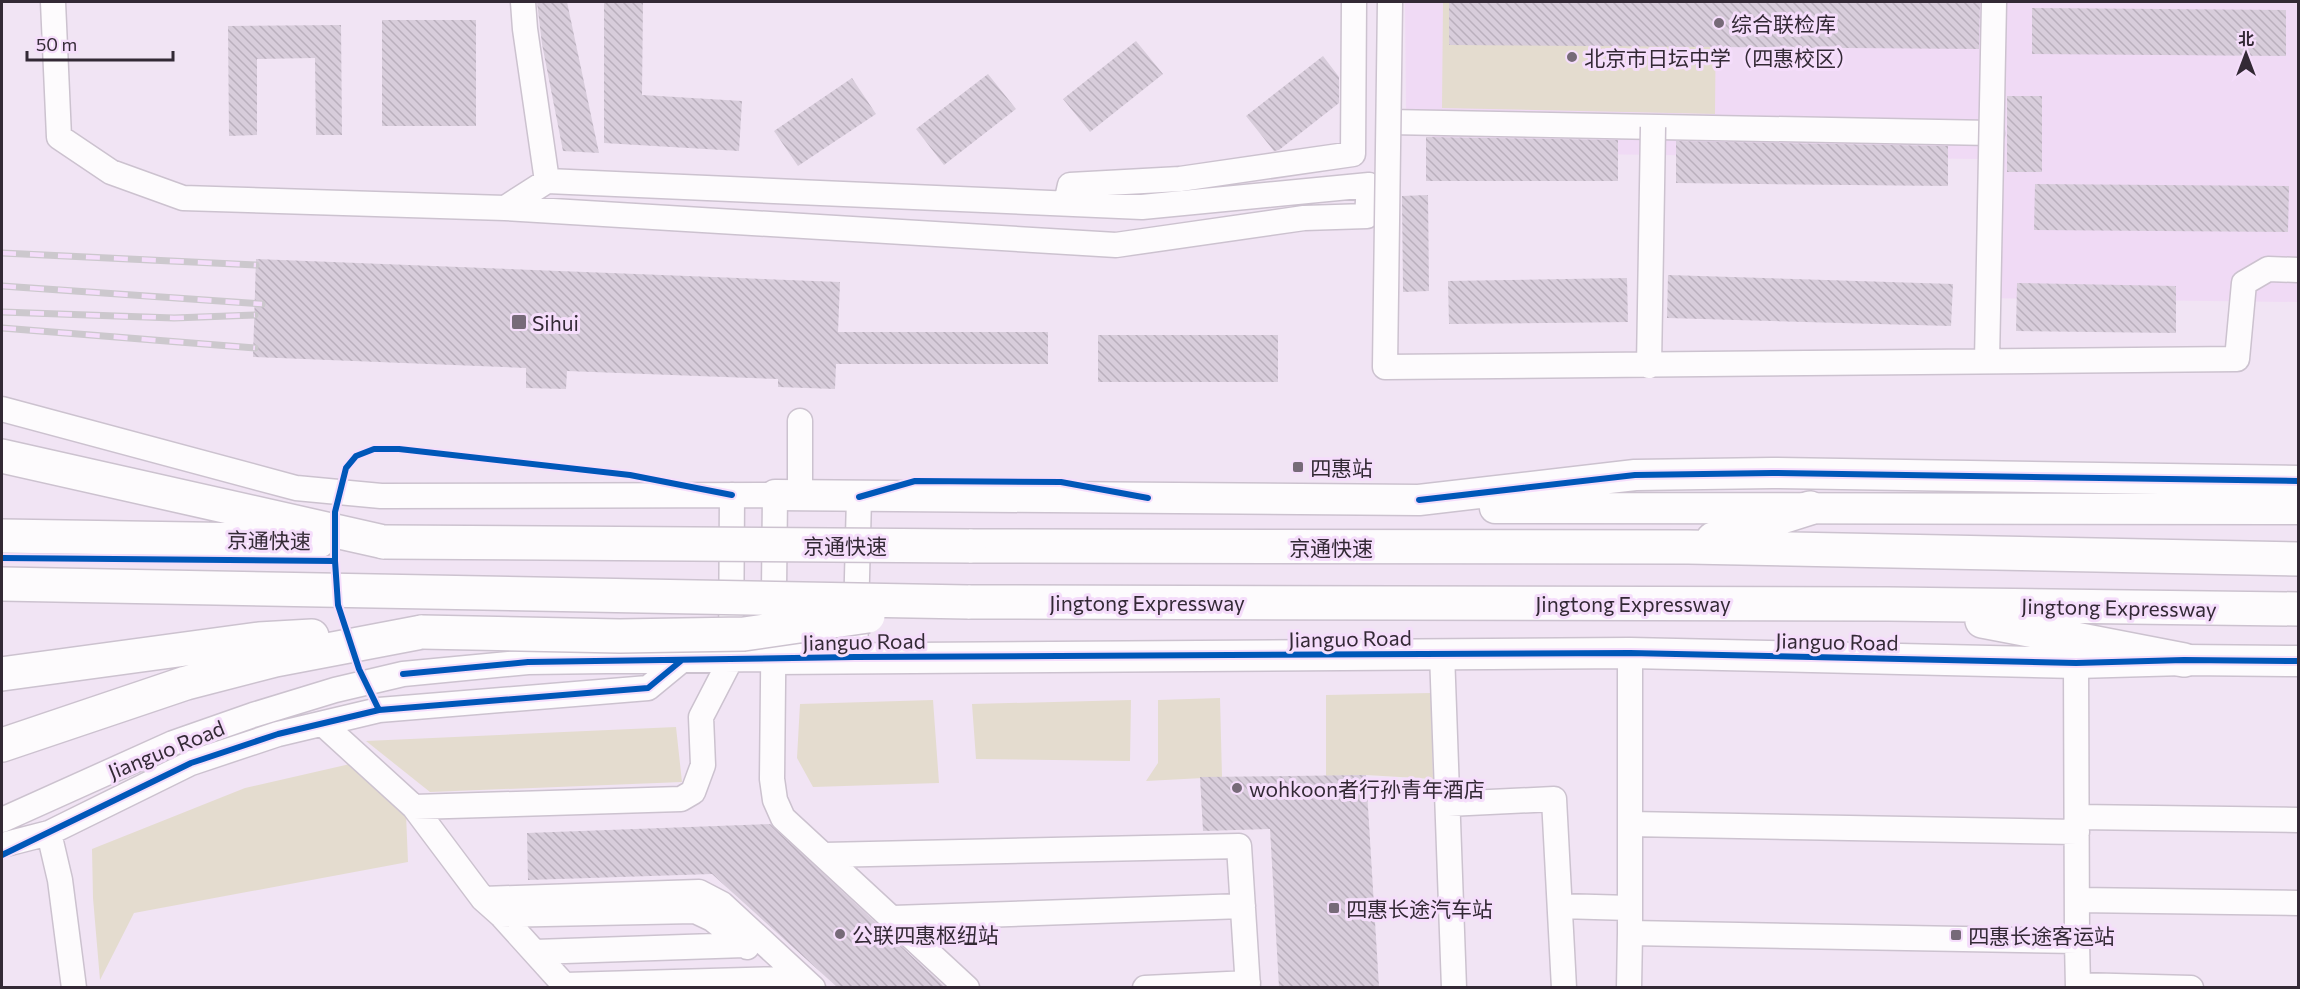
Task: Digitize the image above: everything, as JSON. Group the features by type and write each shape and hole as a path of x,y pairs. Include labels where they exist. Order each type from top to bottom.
{"highway":[{"path":"2,456 384,542"},
{"path":"1688,547 1810,508"},
{"name":"京通快速","path":"2,536 384,542 969,546 1688,547"},
{"path":"1688,547 2298,560"},
{"path":"2,584 968,602"},
{"path":"2,674 259,639 422,632 620,636 744,634 968,602"},
{"name":"Jingtong Expressway","path":"968,602 1888,604 2298,609"},
{"path":"1888,604 2184,660"},
{"path":"2,745 186,683 275,660 422,632"}],"main road":[{"path":"787,495 1419,500 1635,475 1772,473 2298,481"},
{"path":"1419,500 1469,508 2298,509"},
{"name":"Jianguo Road","path":"773,659 1630,653 2076,663 2184,660 2298,661"}],"street":[{"path":"53,2 59,137 111,172 183,198 505,208 1116,245 1304,218 1368,216 1370,185 1142,207 547,181 505,208"},
{"path":"523,2 547,181"},
{"path":"1066,203 1070,184 1180,179 1353,154 1354,2"},
{"path":"1390,2 1385,368 2237,359 2244,283 2268,269 2298,270"},
{"path":"1987,361 1994,2"},
{"path":"1389,122 1992,133"},
{"path":"1649,366 1653,127"},
{"path":"2,409 296,488 381,496 787,495"},
{"path":"800,421 787,495 773,659 772,779 776,800 783,818 967,987"},
{"path":"414,807 681,799 693,792 703,765 701,717 731,659 732,495"},
{"path":"855,657 859,496"},
{"path":"1442,653 1454,987"},
{"path":"1629,987 1630,653"},
{"name":"Jianguo Road","path":"2,820 173,743 252,715 335,690 403,674 528,662 773,659"},
{"path":"2,845 49,832 191,763 278,734 324,725 379,710 648,688 681,660"},
{"path":"2076,663 2078,986 2192,987"},
{"path":"324,725 414,807 483,899 501,915 566,986 789,983"},
{"path":"1448,804 1554,799 1564,987"},
{"path":"1630,824 2077,824 2298,820"},
{"path":"49,832 60,880 74,987"},
{"path":"824,855 1239,846 1248,985 1145,987"},
{"path":"483,899 699,892 722,904 813,987"},
{"path":"2077,900 2298,903"},
{"path":"893,918 1243,906"},
{"path":"1560,906 1630,908"},
{"path":"501,915 695,910 712,919 789,983"},
{"path":"1630,933 2077,941"},
{"path":"535,952 745,945"}],"shaded area":[{"path":"1405,2 2298,2 2298,302 1976,298 1978,159 1432,152 1432,113 1406,112"},
{"name":"北京市日坛中学（四惠校区）","path":"1443,2 1716,2 1715,114 1442,108"},
{"path":"1431,693 1433,779 1366,775 1326,776 1326,695"},
{"path":"1220,698 1222,777 1146,781 1158,763 1158,700"},
{"path":"933,700 939,783 813,787 797,758 800,704"},
{"path":"1131,700 1130,761 976,759 972,704"},
{"path":"676,727 682,782 430,792 366,741"},
{"path":"350,764 406,814 408,862 134,913 100,980 93,898 92,849 245,788"}],"building":[{"path":"537,2 567,2 599,153 563,151 542,44"},
{"path":"604,2 643,2 642,95 742,101 739,151 604,143"},
{"name":"综合联检库","path":"1449,2 1980,2 1979,49 1449,45"},
{"path":"2032,8 2286,10 2286,56 2032,54"},
{"path":"382,20 476,20 476,126 382,126"},
{"path":"341,25 342,135 316,135 315,58 257,59 257,135 229,136 228,26"},
{"path":"1136,41 1163,74 1090,132 1063,99"},
{"path":"1323,56 1339,77 1339,103 1279,150 1274,151 1246,116"},
{"path":"988,74 1016,109 944,165 916,129"},
{"path":"852,78 876,114 798,166 774,131"},
{"path":"2007,96 2042,96 2042,172 2007,172"},
{"path":"1426,137 1618,140 1618,181 1426,181"},
{"path":"1676,141 1948,146 1948,186 1676,183"},
{"path":"2035,184 2289,186 2288,232 2034,230"},
{"path":"1428,195 1429,291 1403,292 1402,196"},
{"path":"256,259 840,282 838,332 1048,332 1048,364 836,364 835,389 778,387 778,379 567,371 566,389 526,388 526,368 253,357"},
{"path":"1668,275 1953,284 1951,326 1667,318"},
{"path":"1627,278 1628,322 1449,324 1448,281"},
{"path":"2017,283 2176,286 2176,333 2016,331"},
{"path":"1098,335 1278,335 1278,382 1098,382"},
{"path":"1366,775 1379,987 1279,987 1270,829 1203,831 1200,777"},
{"name":"公联四惠枢纽站","path":"770,824 945,987 837,987 712,874 528,880 527,833"}],"railway":[{"path":"2,253 256,265"},
{"path":"2,286 262,304"},
{"path":"2,312 174,318 255,315"},
{"path":"2,328 255,348"}],"cycle path":[{"path":"379,710 359,669 338,605 335,512 346,468 356,456 374,449 399,449 630,475 732,495"},
{"path":"1419,500 1635,475 1772,473 2298,481"},
{"path":"859,497 915,481 1061,482 1148,498"},
{"path":"2,558 335,561"},
{"path":"403,674 528,662 855,657 1630,653 2076,663 2184,660 2298,661"},
{"path":"2,855 191,763 278,734 379,710 648,688 682,660"}],"place":[{"name":"综合联检库","path":"1719,23"},
{"name":"北京市日坛中学（四惠校区）","path":"1572,57"},
{"name":"Sihui","path":"519,322"},
{"name":"四惠站","path":"1298,467"},
{"name":"wohkoon者行孙青年酒店","path":"1237,788"},
{"name":"四惠长途汽车站","path":"1334,908"},
{"name":"公联四惠枢纽站","path":"840,934"},
{"name":"四惠长途客运站","path":"1956,935"}]}
